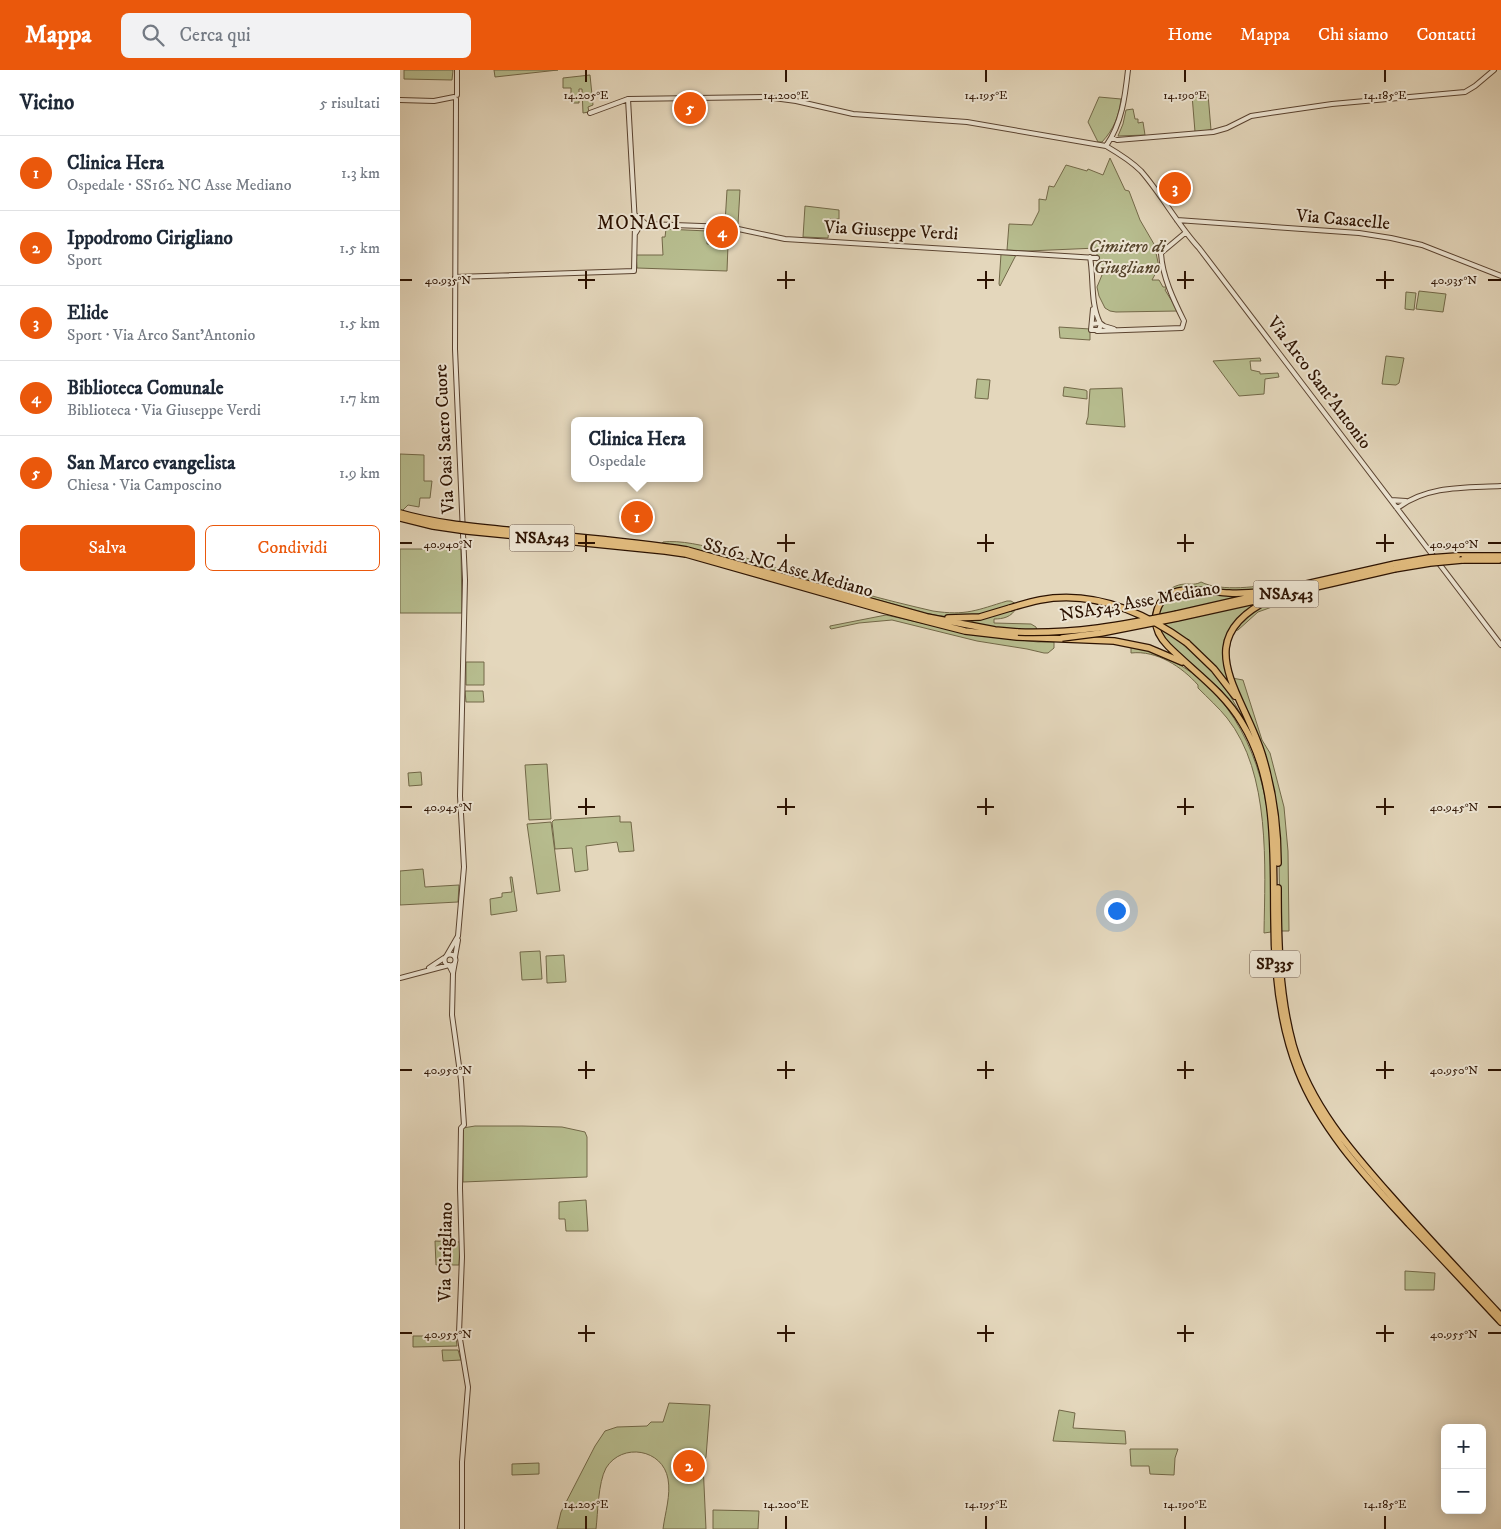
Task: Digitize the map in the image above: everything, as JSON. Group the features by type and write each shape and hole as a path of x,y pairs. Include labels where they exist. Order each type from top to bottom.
{"highway":[{"name":"SS162 NC Asse Mediano","path":"400,513 431,521 614,541 686,552 882,610"},
{"name":"NSA543 Asse Mediano","path":"400,518 433,526 686,552 927,617 1017,634 1087,630 1177,616"},
{"name":"NSA543 Asse Mediano","path":"882,610 965,630 1062,638 1101,633 1429,558 1498,558"},
{"name":"NSA543","path":"1186,664 1162,639 1157,630 1157,609 1162,601 1171,593 1188,590 1229,594 1277,593"},
{"name":"NSA543","path":"1231,688 1226,652 1228,640 1239,620 1277,593"},
{"name":"NSA543","path":"927,617 968,618 1039,600 1074,598 1100,601 1131,610 1165,628 1187,643 1231,688"},
{"name":"NSA543","path":"1062,638 1114,641 1135,645 1149,648 1186,664"},
{"name":"SP335","path":"1186,664 1235,711 1248,733 1266,786 1274,836 1274,921 1278,986 1287,1039 1298,1072 1312,1101 1344,1150 1501,1322"},
{"name":"SP335","path":"1231,688 1242,706 1261,752 1275,810 1278,835 1279,952 1282,985 1293,1046 1302,1069 1324,1113 1350,1150 1431,1245 1501,1316"}],"street":[{"name":"Via Oasi Sacro Cuore","path":"423,971 435,965 446,956 458,936 464,867 460,796 464,578 455,374 457,70"},
{"path":"590,113 628,99 766,97 853,114 967,122 1106,146 1119,123 1128,70"},
{"path":"1112,138 1117,140 1208,133 1223,130 1246,118 1259,114 1465,92 1494,70"},
{"path":"400,100 434,101 456,97"},
{"path":"455,277 634,271 635,224 628,99"},
{"name":"Via Arco Sant'Antonio","path":"1106,146 1124,157 1139,170 1185,233 1199,248 1501,645"},
{"path":"634,212 643,223 634,234"},
{"name":"Via Casacelle","path":"1176,220 1391,238 1422,245 1501,276"},
{"name":"Via Giuseppe Verdi","path":"635,224 729,227 786,239 1097,258"},
{"path":"1094,302 1091,330 1178,329 1184,325 1161,261 1161,253 1185,233"},
{"path":"1090,257 1094,302 1100,323 1100,329 1097,331"},
{"path":"1092,324 1100,323 1119,330"},
{"path":"1396,507 1432,491 1501,486"},
{"path":"1390,499 1406,502"},
{"path":"1403,516 1402,509 1406,502"},
{"name":"Via Cirigliano","path":"458,936 453,973 452,1015 461,1080 464,1125 462,1128 460,1188 462,1257 459,1333 468,1387 462,1462 462,1529"},
{"path":"448,965 453,964 455,959 452,955 446,956 444,962 453,973"},
{"name":"Via Oasi Sacro Cuore","path":"400,978 448,965"}],"green space":[{"path":"404,70 453,70 452,80 404,79"},
{"path":"494,70 558,70 495,77"},
{"path":"590,75 593,105 588,107 589,112 583,113 582,89 579,89 579,103 571,103 571,88 563,88 563,78"},
{"path":"1208,94 1211,130 1195,132 1192,95"},
{"path":"1099,97 1121,99 1115,122 1102,142 1098,142 1088,122"},
{"path":"1133,109 1138,123 1143,122 1145,135 1118,136 1126,110"},
{"name":"Cimitero di Giugliano","path":"1110,158 1125,190 1129,191 1140,220 1158,251 1156,253 1159,267 1152,280 1159,280 1163,287 1167,287 1165,290 1178,311 1116,312 1105,308 1097,287 1102,275 1097,270 1097,248 1007,250 1009,224 1032,225 1039,211 1039,199 1046,200 1049,186 1054,187 1066,165 1087,171 1088,169 1103,175"},
{"path":"727,190 740,190 738,224 725,223"},
{"path":"805,206 839,210 839,219 830,219 828,238 803,237"},
{"path":"666,229 707,231 707,244 728,245 727,271 637,268 636,255 663,255 662,237 665,237"},
{"path":"1001,254 1016,255 1000,286 999,284"},
{"path":"1419,291 1446,294 1443,312 1416,309"},
{"path":"1406,292 1416,293 1414,310 1405,309"},
{"path":"1059,327 1090,329 1090,340 1060,338"},
{"path":"1386,356 1404,358 1399,383 1396,385 1382,384"},
{"path":"1260,358 1261,361 1250,361 1251,370 1260,372 1260,374 1278,373 1279,377 1265,379 1264,394 1239,396 1213,361"},
{"path":"977,379 990,380 988,399 975,398"},
{"path":"1064,387 1087,391 1087,399 1063,396"},
{"path":"1122,388 1125,427 1086,424 1090,389"},
{"path":"400,454 424,455 424,481 432,481 430,498 420,498 419,507 408,505 400,513"},
{"path":"663,542 677,542 709,547 843,588 933,611 954,613 979,609 1007,601 1016,604 985,613 966,616 934,615 775,572 761,566 694,549 662,544"},
{"path":"400,549 461,549 462,613 400,613"},
{"path":"1201,582 1230,588 1262,586 1281,582 1282,586 1259,590 1171,592 1155,615 1152,616 1156,604 1168,590 1179,585"},
{"path":"1182,592 1244,597 1174,612 1177,621 1257,603 1239,616 1230,629 1262,606 1284,597 1286,602 1258,612 1238,630 1234,631 1229,654 1232,678 1243,680 1262,740 1270,753 1284,807 1288,851 1289,931 1280,931 1279,858 1273,790 1232,681 1224,685 1243,718 1253,742 1242,720 1221,690 1170,644 1160,632 1158,615 1161,607 1168,599"},
{"path":"1016,608 1007,617 994,619 994,623 1031,624 1037,630 1005,629 951,621 978,619"},
{"path":"886,615 975,635 1054,642 1054,648 1048,653 1044,653 977,641 892,620 830,628 830,626"},
{"path":"1131,646 1157,654 1181,665 1201,680 1219,698 1247,741 1263,790 1270,829 1272,859 1271,932 1264,933 1264,850 1258,793 1251,766 1241,740 1227,718 1198,688 1198,685 1177,666 1150,654 1131,653"},
{"path":"466,662 484,662 484,685 466,685"},
{"path":"465,691 483,691 484,702 466,702"},
{"path":"547,764 551,819 529,820 525,765"},
{"path":"421,772 422,785 409,786 408,773"},
{"path":"620,816 620,822 631,822 634,851 619,852 617,842 586,846 588,870 575,872 572,848 555,849 552,822 554,820"},
{"path":"551,822 560,891 537,894 527,824"},
{"path":"423,869 425,887 459,885 458,902 400,905 400,871"},
{"path":"510,877 512,877 517,911 491,915 490,899 502,897 502,893 512,892"},
{"path":"540,951 542,979 522,980 520,952"},
{"path":"564,955 566,982 547,983 546,956"},
{"path":"475,1126 562,1127 585,1132 587,1137 587,1177 463,1182 463,1128"},
{"path":"586,1200 588,1231 566,1231 565,1219 559,1219 559,1202"},
{"path":"435,1241 460,1242 459,1265 436,1265"},
{"path":"1405,1271 1435,1273 1434,1290 1405,1290"},
{"path":"413,1336 456,1336 457,1346 413,1347"},
{"path":"442,1350 458,1350 461,1360 443,1361"},
{"path":"669,1403 710,1405 706,1457 703,1463 706,1529 663,1529 669,1491 665,1469 650,1455 641,1452 631,1452 613,1460 603,1474 596,1529 557,1529 561,1512 595,1446 605,1431 617,1427 647,1426 651,1422 663,1422"},
{"path":"1059,1410 1075,1413 1073,1428 1125,1431 1126,1444 1053,1441"},
{"path":"1130,1449 1178,1449 1175,1458 1174,1475 1150,1474 1149,1466 1131,1466"},
{"path":"539,1463 539,1474 512,1475 512,1464"},
{"path":"713,1510 759,1511 758,1529 713,1529"}],"place":[{"name":"San Marco evangelista","path":"690,108"},
{"name":"Elide","path":"1175,188"},
{"name":"Biblioteca Comunale","path":"722,232"},
{"name":"Clinica Hera","path":"637,517"},
{"name":"Ippodromo Cirigliano","path":"689,1466"}],"district":[{"name":"MONACI","path":"639,223"}]}
